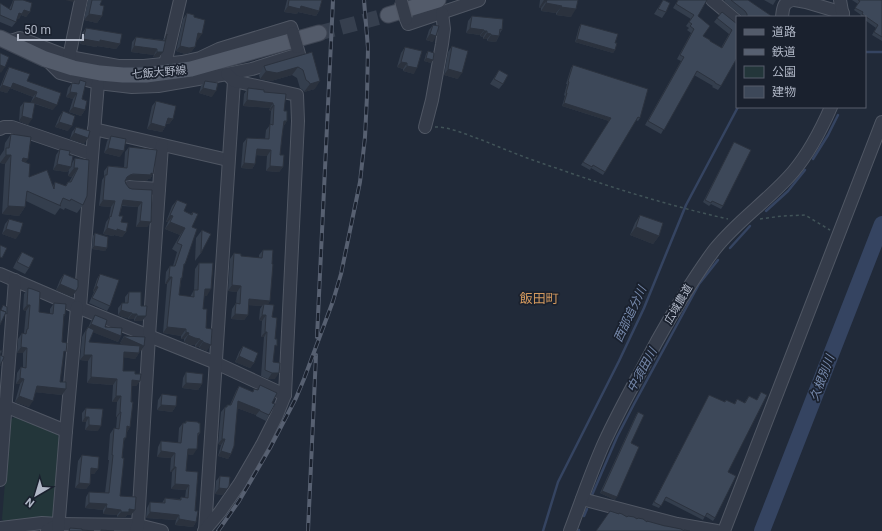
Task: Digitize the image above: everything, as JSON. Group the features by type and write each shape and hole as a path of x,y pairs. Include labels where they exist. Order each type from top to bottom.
{"main road":[{"path":"388,15 440,7"},
{"name":"七飯大野線","path":"4,40 45,59 73,68 100,73 146,75 191,69 319,32"}],"street":[{"path":"69,57 81,0"},
{"path":"165,64 180,0"},
{"path":"401,0 408,24 440,7 479,0"},
{"path":"712,0 736,20"},
{"path":"782,16 784,4 788,1 794,0 806,2 843,15"},
{"path":"840,0 843,15"},
{"path":"425,127 432,100 444,29 440,7"},
{"path":"4,40 20,38 69,57 118,66 144,66 182,62 200,58 219,49 291,27 299,54 252,68 231,78"},
{"path":"45,59 60,73 98,83 132,86 158,86 183,82 231,78 297,95 298,121 285,395 277,416 240,483 220,512 205,530"},
{"path":"205,530 228,160 231,78"},
{"path":"59,527 66,431 98,83"},
{"name":"広域農道","path":"570,531 604,443 623,404 674,310 716,248 743,219 774,191 792,172 810,148 831,108"},
{"path":"724,531 882,122"},
{"path":"0,129 4,127 12,127 91,154"},
{"path":"94,129 228,160"},
{"path":"137,528 148,336 162,145"},
{"path":"128,187 159,189"},
{"path":"0,274 216,363 285,395"},
{"path":"0,480 5,342 15,280"},
{"path":"3,405 66,431"},
{"path":"582,499 676,524 718,531"},
{"path":"0,528 42,523 59,527 137,528 162,531"},
{"path":"47,531 59,527"}],"path":[{"path":"425,127 443,127 556,168 651,200 691,211 731,220 805,215 838,236"}],"green space":[{"path":"16,416 57,434 61,441 53,514 51,520 6,524 2,519 10,420"}],"building":[{"path":"14,0 23,0 32,3 30,12 24,10 22,14 19,13 16,22 0,15 0,3 11,10"},
{"path":"92,0 102,0 100,5 104,6 102,16 89,14"},
{"path":"289,0 322,0 319,11 301,6 300,9 288,6"},
{"path":"547,0 578,0 576,9 546,3"},
{"path":"663,0 670,3 666,12 658,9"},
{"path":"678,0 707,0 698,16 710,26 703,36 722,48 732,30 717,18 722,12 736,23 736,60 721,86 697,71 664,130 648,121 684,57 680,55 694,29 690,26 692,24 689,22 694,15 676,4"},
{"path":"731,0 748,0 772,16 747,16 745,11"},
{"path":"858,0 882,0 882,37 874,32 878,25 862,14 863,12 855,8 860,1"},
{"path":"187,13 205,20 202,34 198,33 195,47 189,48 180,46"},
{"path":"472,16 503,19 502,30 500,29 499,36 491,35 484,30 470,28"},
{"path":"581,24 618,34 615,43 617,43 615,50 577,39"},
{"path":"433,25 439,26 436,36 430,34"},
{"path":"86,28 122,34 120,44 100,40 100,42 83,39"},
{"path":"167,34 163,52 157,52 157,49 134,46 136,37 165,41"},
{"path":"452,46 468,51 462,73 448,69"},
{"path":"405,47 422,51 417,68 407,66 407,63 401,62"},
{"path":"428,51 434,53 433,60 426,58"},
{"path":"312,52 320,81 310,84 306,80 303,70 298,67 277,73 266,71 264,66"},
{"path":"0,53 9,57 5,67 0,65"},
{"path":"573,65 648,89 640,118 638,117 605,172 593,165 592,167 583,162 611,118 564,103"},
{"path":"9,67 30,74 27,81 61,93 57,105 35,97 37,92 13,83 11,88 2,85"},
{"path":"499,70 508,75 503,84 494,79"},
{"path":"80,80 86,82 82,99 87,101 85,110 73,107 77,93 70,92 72,83 79,84"},
{"path":"205,81 218,83 216,91 203,88"},
{"path":"248,88 264,90 264,92 286,94 284,111 287,111 287,121 284,121 280,155 284,155 283,167 270,166 271,150 257,149 255,164 244,163 247,138 269,139 270,124 273,125 273,103 247,100"},
{"path":"156,101 176,106 173,119 168,118 165,127 151,123"},
{"path":"24,102 35,103 32,119 22,116"},
{"path":"63,111 75,116 72,126 59,122"},
{"path":"76,127 90,131 88,138 74,133"},
{"path":"11,134 31,137 28,159 23,158 22,161 30,164 29,177 47,170 54,189 55,182 66,186 68,182 71,182 78,168 74,168 75,158 89,160 87,196 83,205 71,199 70,201 63,198 60,205 61,206 27,191 25,207 8,206 11,155 6,155 6,148 9,148"},
{"path":"111,136 126,139 124,151 108,148"},
{"path":"734,142 751,150 723,206 712,201 711,203 705,200"},
{"path":"129,147 157,150 153,174 133,174 127,177 125,181 129,188 132,189 152,190 151,222 140,221 142,202 123,200 119,216 123,216 121,222 128,223 126,232 107,228 115,201 103,200 105,175 107,175 108,166 127,168"},
{"path":"60,149 70,151 69,155 73,156 71,167 57,164"},
{"path":"177,200 187,204 184,211 192,215 193,212 198,214 192,227 197,229 184,264 179,295 194,297 194,290 198,290 199,263 213,263 211,289 205,289 203,309 207,309 206,328 212,329 211,345 188,335 189,333 186,332 186,329 167,327 172,277 169,277 170,266 175,266 182,245 177,243 185,228 170,222 173,216 170,215"},
{"path":"640,215 663,223 659,236 636,227"},
{"path":"9,219 23,223 20,233 6,229"},
{"path":"202,230 211,234 201,253"},
{"path":"95,233 108,237 107,248 94,246"},
{"path":"0,245 7,248 2,258 0,257"},
{"path":"263,250 273,250 270,301 249,299 248,315 235,314 236,303 240,304 241,286 232,285 234,253 241,254 241,256 262,258"},
{"path":"22,252 34,258 29,268 17,262"},
{"path":"64,274 78,280 78,287 76,291 60,284"},
{"path":"100,274 119,280 110,306 92,298 98,287 96,286"},
{"path":"28,288 40,292 39,312 53,314 54,303 66,304 62,342 67,343 66,352 64,351 60,382 66,382 66,389 37,386 33,401 19,396 24,379 20,378 21,367 26,368 27,348 21,347 22,333 26,334 28,329 30,305 27,305"},
{"path":"129,292 141,292 141,306 147,306 146,316 137,316 137,314 132,314 121,310 122,303 128,303"},
{"path":"264,304 274,305 272,317 277,318 275,339 277,339 277,346 275,345 273,362 280,363 279,373 272,373 265,370 267,332 265,332 266,315 262,315"},
{"path":"3,305 7,307 7,314 1,310"},
{"path":"0,310 6,312 0,325"},
{"path":"95,315 107,320 105,327 122,328 121,336 91,324"},
{"path":"88,327 94,330 89,342 140,346 139,353 124,352 123,371 135,371 135,374 141,374 140,381 132,380 131,402 133,402 130,427 127,426 122,458 124,458 120,496 136,497 135,510 129,509 129,512 121,512 121,510 106,508 107,504 89,503 89,492 109,493 114,428 119,429 121,396 116,396 117,379 91,377 92,355 84,355 86,331"},
{"path":"124,337 145,337 144,346"},
{"path":"243,346 258,353 254,363 239,356"},
{"path":"0,355 4,357 0,366"},
{"path":"186,372 203,374 202,384 186,383"},
{"path":"260,385 277,393 272,403 275,404 269,415 238,401 234,446 231,454 221,451 225,439 222,439 225,407 227,407 227,405 231,405 239,386 253,392 254,389 258,390"},
{"path":"761,392 767,395 728,472 736,476 715,518 707,513 705,517 666,497 661,506 654,502 709,395 725,402 726,400 735,404 737,399 745,403 749,396 757,400"},
{"path":"162,394 177,396 176,406 161,405"},
{"path":"86,408 103,409 101,426 89,425 89,417 85,417"},
{"path":"638,412 644,415 631,443 639,447 617,497 602,491"},
{"path":"186,421 200,423 197,449 188,449 186,471 198,472 195,511 198,511 196,522 179,519 179,515 150,512 150,502 165,503 165,498 181,500 181,497 188,498 189,485 175,484 175,453 161,451 161,441 181,443 183,423 186,423"},
{"path":"82,455 99,457 98,469 91,468 90,484 79,483"},
{"path":"220,476 230,477 229,486 227,489 219,488"},
{"path":"610,511 627,517 643,519 647,522 681,529 684,531 596,531"},
{"path":"70,528 82,530 94,531 69,531"}],"waterway":[{"name":"中須田川","path":"866,52 882,52"},
{"name":"西部追分川","path":"543,531 558,482 644,308 686,205 737,108"},
{"name":"中須田川","path":"813,159 838,115"},
{"name":"中須田川","path":"766,211 788,191 805,170"},
{"name":"久根別川","path":"762,531 882,224"},
{"name":"中須田川","path":"730,248 750,226"},
{"name":"中須田川","path":"592,495 617,437 634,404 699,284 718,260"},
{"name":"中須田川","path":"584,516 587,509"}],"tunnel":[{"path":"319,33 388,15"}],"railway":[{"path":"317,337 333,0"},
{"path":"218,531 239,501 270,448 296,398 333,301 341,274 360,182 365,137 368,48 364,0"},
{"path":"308,531 316,355"}],"district":[{"name":"飯田町","path":"539,298"}]}
